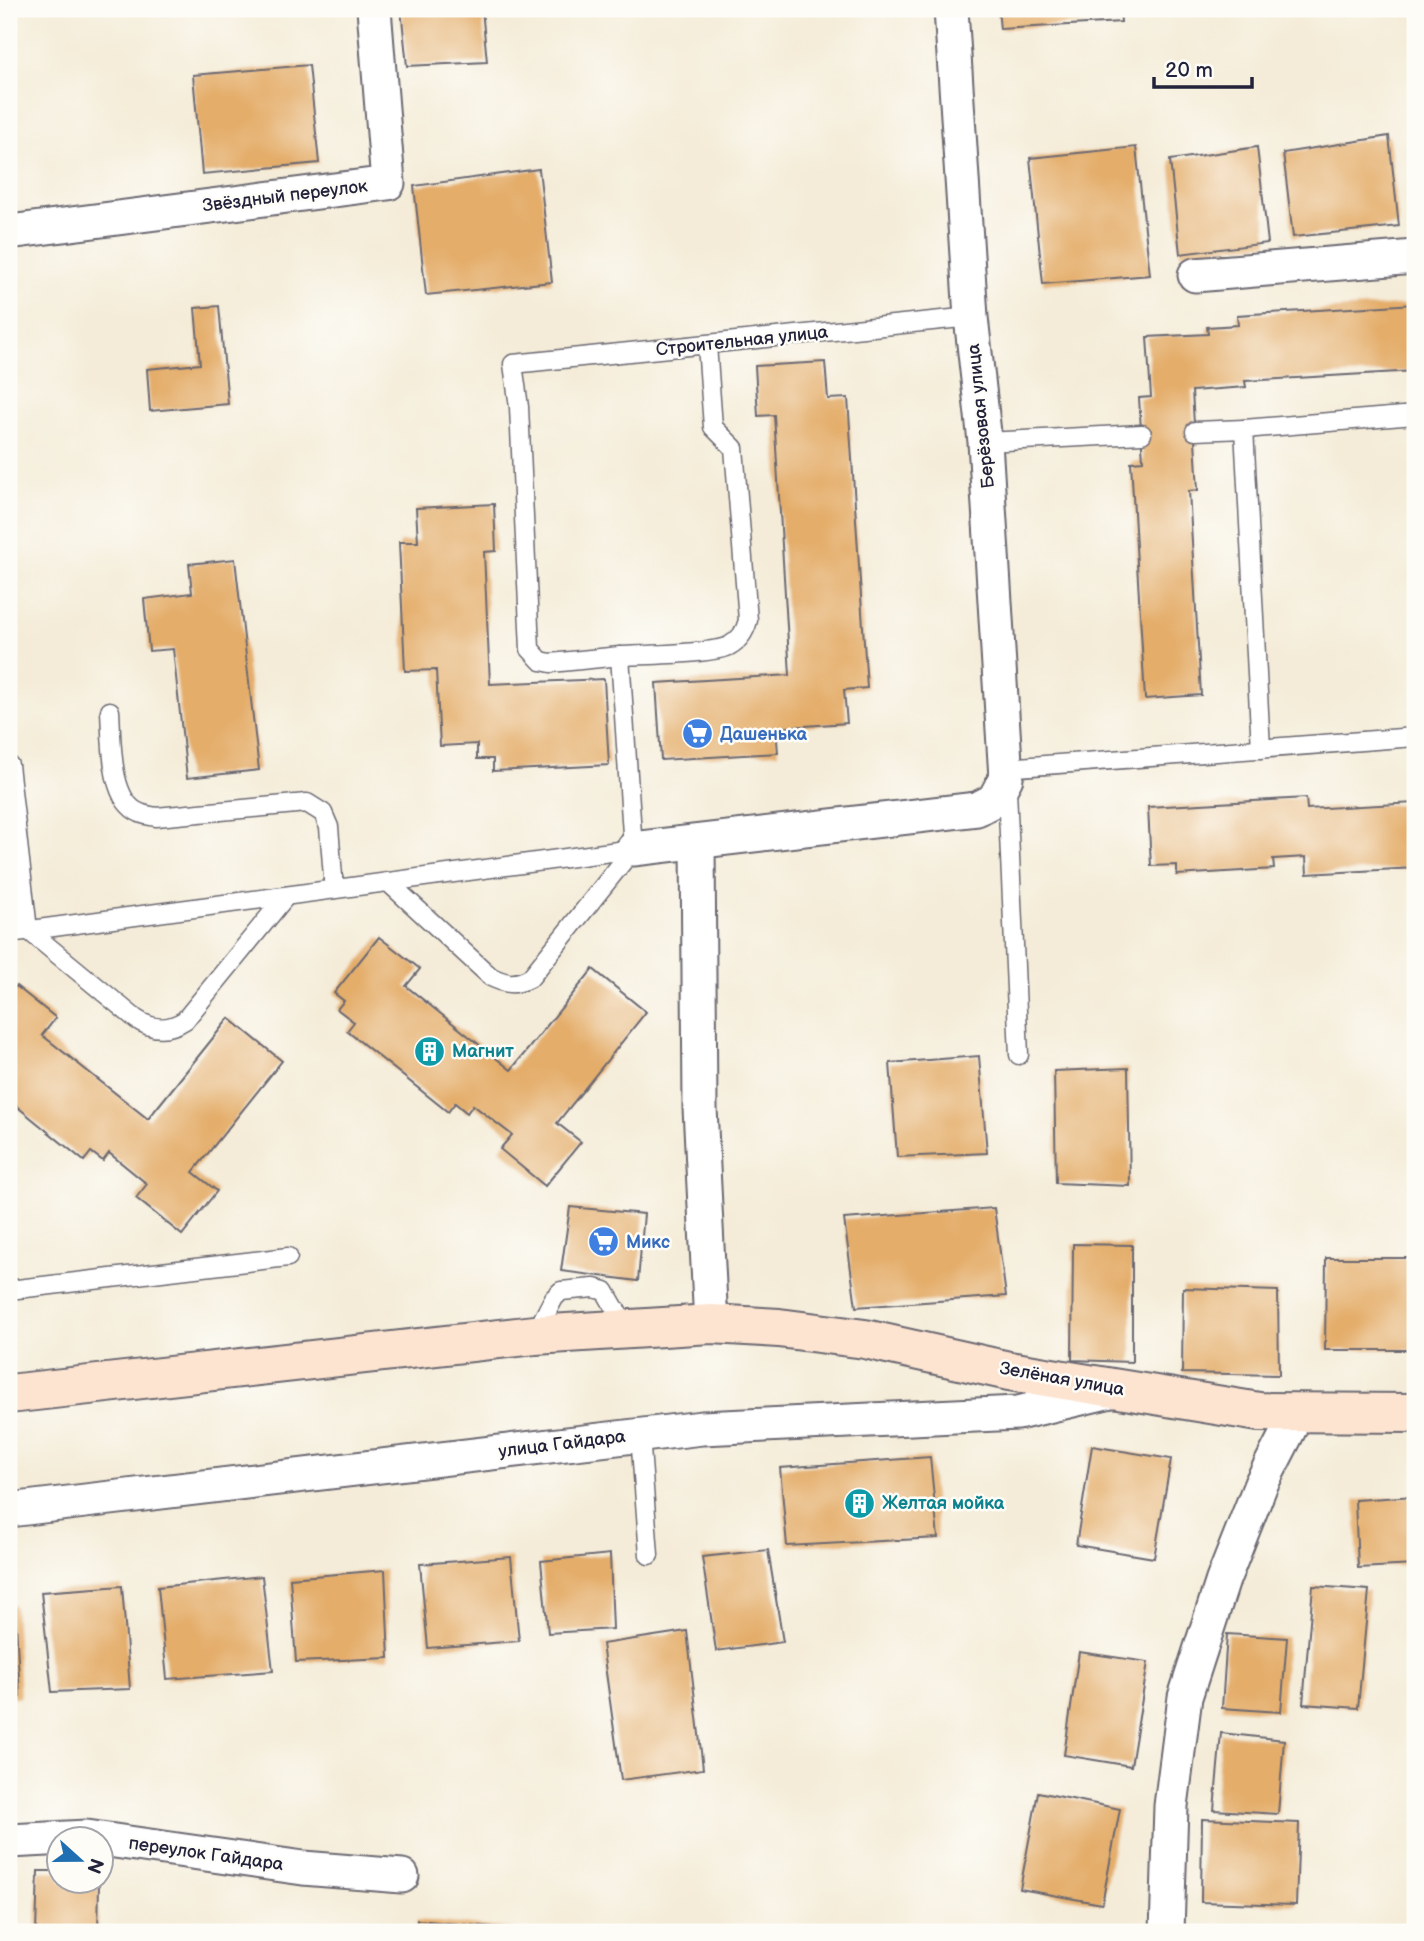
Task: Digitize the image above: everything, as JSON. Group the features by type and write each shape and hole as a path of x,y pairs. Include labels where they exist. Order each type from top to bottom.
{"main road":[{"path":"9,1394 535,1335 711,1324"},
{"name":"Зелёная улица","path":"711,1324 779,1328 865,1339 1009,1371 1259,1412 1415,1413"}],"street":[{"name":"Звёздный переулок","path":"9,232 388,183 374,9"},
{"name":"Берёзовая улица","path":"951,9 971,317 985,442 1006,768 1006,778 992,802 992,807"},
{"path":"1195,275 1415,257"},
{"path":"633,849 992,807"},
{"path":"698,842 700,1108 711,1324"},
{"name":"улица Гайдара","path":"9,1510 702,1428 1018,1413 1116,1390"},
{"path":"1167,1932 1171,1806 1185,1697 1223,1580 1261,1484 1298,1412"},
{"name":"переулок Гайдара","path":"9,1841 87,1837 303,1868 402,1876"}],"lane":[{"name":"Строительная улица","path":"620,656 551,663 538,659 530,649 519,407 513,365 971,317"},
{"path":"388,882 491,977 508,985 516,984 530,978 633,849 620,656 721,649 739,639 748,621 734,448 713,427 707,345"},
{"path":"1195,431 1415,415"},
{"path":"1244,429 1261,748"},
{"path":"985,442 1142,434"},
{"path":"110,711 117,785 128,806 139,813 156,817 307,803 323,813 329,827 334,889"},
{"path":"1006,768 1415,737"},
{"path":"9,765 28,930 147,1026 167,1028 185,1020 286,896"},
{"path":"992,807 1019,1055"},
{"path":"9,933 633,849"},
{"path":"9,1290 288,1257"},
{"path":"639,1435 649,1555"}],"building":[{"path":"401,9 482,9 487,62 407,66"},
{"path":"998,9 1120,9 1121,22 1000,29"},
{"path":"309,65 319,163 202,174 193,75"},
{"path":"1389,136 1399,226 1293,237 1283,153"},
{"path":"1136,147 1150,275 1043,284 1030,158"},
{"path":"1257,147 1268,243 1180,254 1170,160"},
{"path":"539,169 552,282 426,295 414,186"},
{"path":"1415,304 1415,371 1245,381 1246,387 1192,391 1198,490 1189,491 1201,695 1145,699 1131,462 1143,461 1139,398 1151,397 1147,337 1208,334 1207,327 1238,325 1237,315"},
{"path":"219,306 228,404 150,411 147,369 200,364 195,308"},
{"path":"825,362 828,399 848,398 867,688 844,690 847,723 776,728 778,753 661,760 656,683 790,675 774,415 758,416 755,366"},
{"path":"494,504 496,551 484,552 490,684 604,679 609,765 493,771 493,759 477,759 477,744 440,746 436,670 405,671 399,542 418,542 416,508"},
{"path":"235,559 259,770 187,778 173,649 149,651 144,599 192,593 189,564"},
{"path":"1306,798 1307,809 1415,803 1415,868 1307,874 1306,857 1273,859 1274,869 1177,875 1177,865 1151,866 1148,807"},
{"name":"Магнит","path":"379,937 420,969 406,986 511,1070 593,969 646,1012 557,1123 581,1142 545,1186 500,1149 512,1135 473,1105 467,1113 455,1103 448,1112 347,1031 354,1022 337,1009 344,1001 334,993"},
{"path":"16,986 56,1018 42,1035 148,1119 229,1018 282,1061 193,1172 217,1191 182,1235 136,1198 147,1184 109,1153 103,1161 91,1152 84,1161 9,1100 9,994"},
{"path":"979,1056 987,1153 897,1157 890,1063"},
{"path":"1128,1068 1130,1186 1056,1183 1054,1071"},
{"name":"Микс","path":"570,1207 644,1214 638,1281 561,1271"},
{"path":"994,1208 1006,1296 856,1307 844,1219"},
{"path":"1073,1244 1132,1245 1132,1362 1072,1360"},
{"path":"1326,1258 1415,1258 1415,1350 1325,1350"},
{"path":"1183,1288 1278,1291 1279,1375 1182,1373"},
{"path":"1092,1446 1171,1459 1154,1558 1076,1545"},
{"name":"Желтая мойка","path":"930,1457 938,1538 787,1546 780,1468"},
{"path":"1415,1496 1415,1565 1358,1568 1355,1500"},
{"path":"768,1550 783,1642 716,1651 702,1557"},
{"path":"610,1554 613,1629 548,1633 541,1561"},
{"path":"511,1557 519,1641 428,1648 420,1564"},
{"path":"385,1570 389,1658 296,1662 290,1578"},
{"path":"262,1576 273,1671 167,1679 158,1587"},
{"path":"122,1586 130,1689 52,1692 41,1592"},
{"path":"1313,1586 1369,1590 1358,1708 1303,1704"},
{"path":"9,1605 15,1605 20,1697 9,1697"},
{"path":"687,1631 703,1769 621,1780 602,1644"},
{"path":"1227,1634 1287,1638 1281,1712 1222,1708"},
{"path":"1079,1652 1148,1662 1131,1766 1064,1755"},
{"path":"1221,1733 1284,1740 1278,1814 1214,1810"},
{"path":"1038,1792 1120,1809 1102,1904 1020,1889"},
{"path":"1202,1819 1299,1823 1296,1905 1201,1902"},
{"path":"38,1871 46,1871 46,1896 99,1896 98,1932 36,1932"},
{"path":"417,1920 514,1929 514,1932 416,1932"}],"place":[{"name":"Дашенька","path":"697,734"},
{"name":"Магнит","path":"429,1051"},
{"name":"Микс","path":"603,1242"},
{"name":"Желтая мойка","path":"859,1503"}]}
